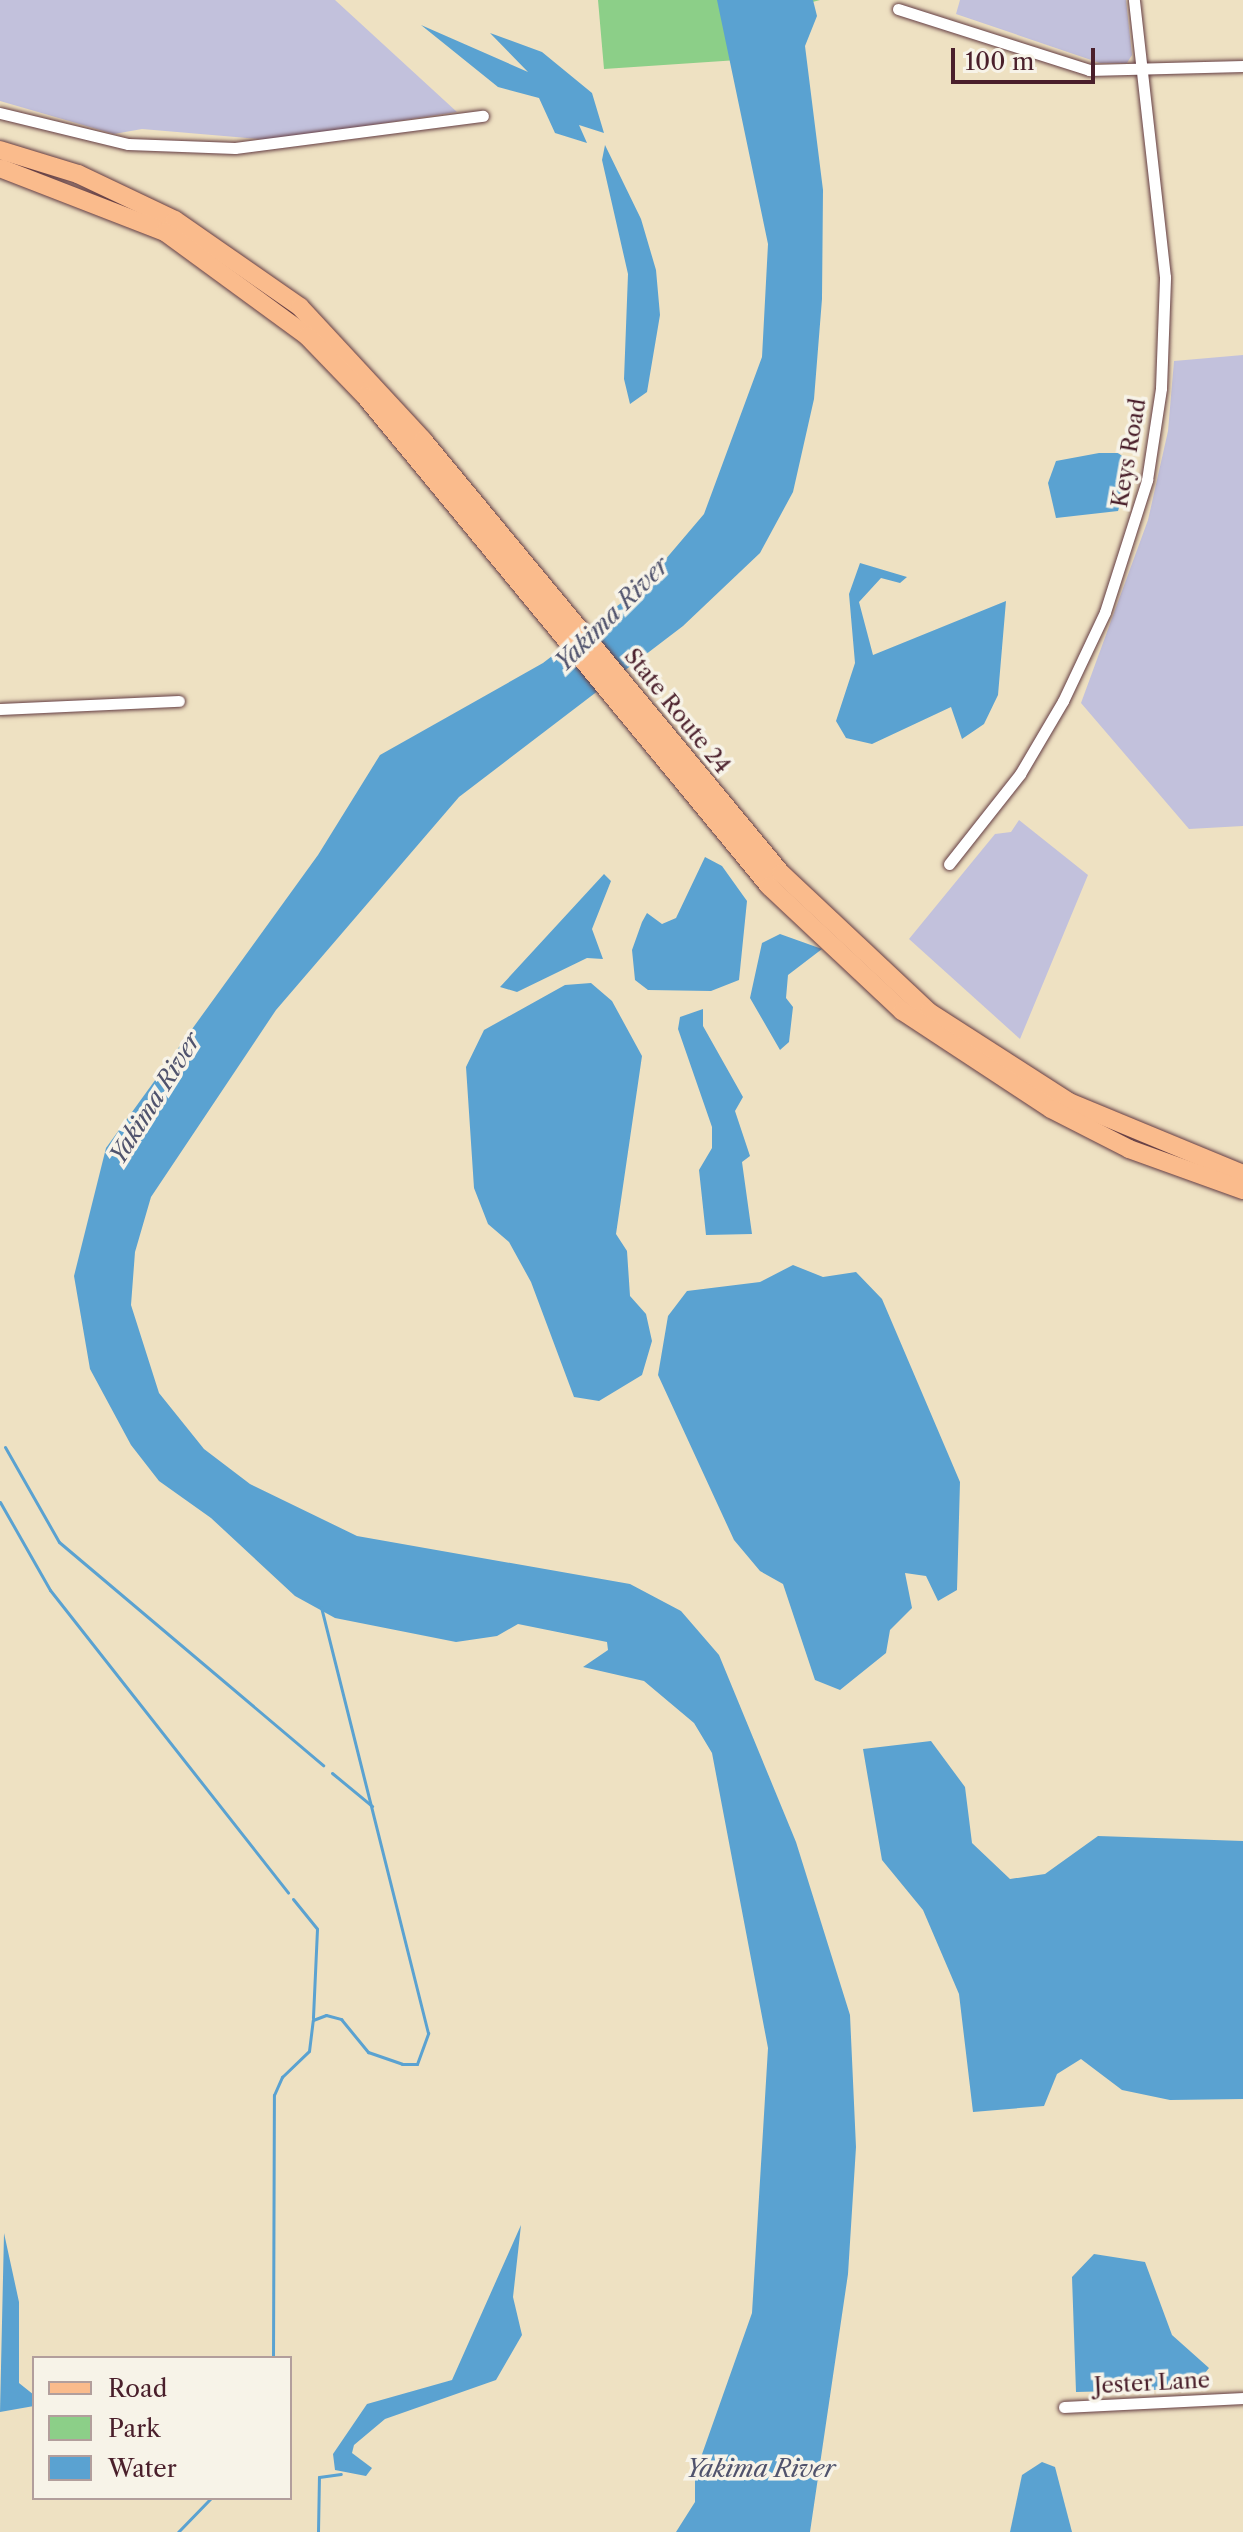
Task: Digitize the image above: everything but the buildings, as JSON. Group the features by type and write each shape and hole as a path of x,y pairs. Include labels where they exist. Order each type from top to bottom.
{"main road":[{"name":"State Route 24","path":"0,150 123,194 259,274 330,336 745,858 945,1043 1051,1109 1129,1149 1243,1190"},
{"name":"State Route 24","path":"0,168 123,211 229,273 335,363 417,446"},
{"name":"State Route 24","path":"868,971 965,1038 1069,1102 1243,1174"}],"street":[{"name":"Keys Road","path":"949,864 1020,774 1063,701 1105,612 1140,508 1165,315 1145,73 1134,0"},
{"path":"898,9 1067,65 1145,73 1243,66"},
{"path":"0,113 128,144 235,148 483,116"},
{"path":"0,709 179,701"},
{"name":"Jester Lane","path":"1064,2407 1243,2398"}],"shaded area":[{"path":"0,0 335,0 457,112 272,140 142,129 114,134 0,101"},
{"path":"960,0 1126,0 1132,55 1127,63 1100,63 956,14"},
{"path":"1243,355 1243,826 1189,829 1081,703 1148,520 1168,431 1174,361"},
{"path":"1019,820 1088,875 1020,1039 909,939 995,834 1011,832"}],"green space":[{"path":"598,0 820,0 790,8 797,56 604,69"}],"water":[{"name":"Yakima River","path":"717,0 813,0 817,16 805,46 823,190 822,299 814,399 793,492 760,553 683,626 459,797 276,1010 151,1197 135,1252 131,1305 159,1393 204,1449 250,1484 357,1536 630,1584 681,1611 719,1655 796,1842 850,2015 856,2147 848,2274 810,2532 676,2532 695,2502 695,2474 752,2313 768,2048 712,1753 694,1723 644,1681 583,1667 608,1650 607,1642 518,1624 497,1636 456,1642 335,1618 295,1596 211,1518 159,1481 131,1445 90,1369 74,1276 106,1148 318,855 380,755 543,663 642,587 704,514 762,357 768,244"},
{"path":"421,25 528,72 490,33 542,52 592,93 604,133 579,125 587,143 555,133 539,98 498,87"},
{"path":"605,145 641,219 656,270 660,315 647,392 630,404 624,379 628,274 602,160"},
{"path":"1099,453 1118,453 1133,464 1118,511 1056,518 1048,483 1056,461"},
{"path":"860,563 907,577 900,583 881,578 859,602 873,655 1006,601 998,695 984,724 962,739 951,707 872,744 846,738 836,721 855,663 849,594"},
{"path":"705,857 722,866 747,901 739,980 711,991 648,990 635,980 632,950 642,922 647,913 662,924 676,918"},
{"path":"604,874 611,881 592,929 603,959 587,958 517,992 500,987"},
{"path":"780,934 822,949 788,975 786,998 793,1007 789,1042 780,1050 750,998 762,943"},
{"path":"591,983 612,1001 642,1056 616,1234 627,1251 630,1296 646,1314 652,1341 642,1375 599,1401 574,1397 531,1282 509,1242 488,1224 474,1188 466,1067 484,1030 565,985"},
{"path":"703,1009 703,1026 743,1097 735,1111 750,1156 742,1162 752,1234 706,1235 699,1170 712,1148 712,1127 678,1029 680,1017"},
{"path":"793,1265 823,1277 856,1272 882,1299 960,1482 957,1590 938,1601 926,1576 905,1573 912,1608 890,1630 886,1653 840,1690 815,1680 783,1584 760,1571 734,1540 658,1375 668,1316 687,1291 760,1282"},
{"path":"931,1741 965,1787 972,1843 1010,1879 1045,1874 1098,1836 1243,1841 1243,2099 1170,2100 1122,2090 1081,2059 1057,2074 1044,2106 973,2112 959,1994 923,1910 882,1860 863,1749"},
{"path":"521,2225 513,2297 522,2335 496,2380 385,2419 354,2445 352,2453 372,2468 366,2476 335,2470 333,2454 367,2404 452,2380"},
{"path":"4,2233 19,2302 19,2383 32,2393 32,2406 0,2412"},
{"path":"1094,2254 1145,2262 1172,2335 1209,2368 1192,2389 1076,2392 1072,2277"},
{"path":"1042,2462 1055,2467 1072,2532 1010,2532 1022,2475"}],"waterway":[{"path":"5,1447 59,1542 323,1765"},
{"path":"0,1502 50,1590 288,1892"},
{"path":"273,2356 274,2095 282,2077 309,2051 313,2020 326,2015 341,2019 368,2052 402,2064 417,2064 428,2033 321,1607"},
{"path":"332,1773 372,1806"},
{"path":"293,1899 317,1929 313,2018"},
{"path":"318,2532 319,2477 341,2474"},
{"path":"178,2532 209,2500"}]}
